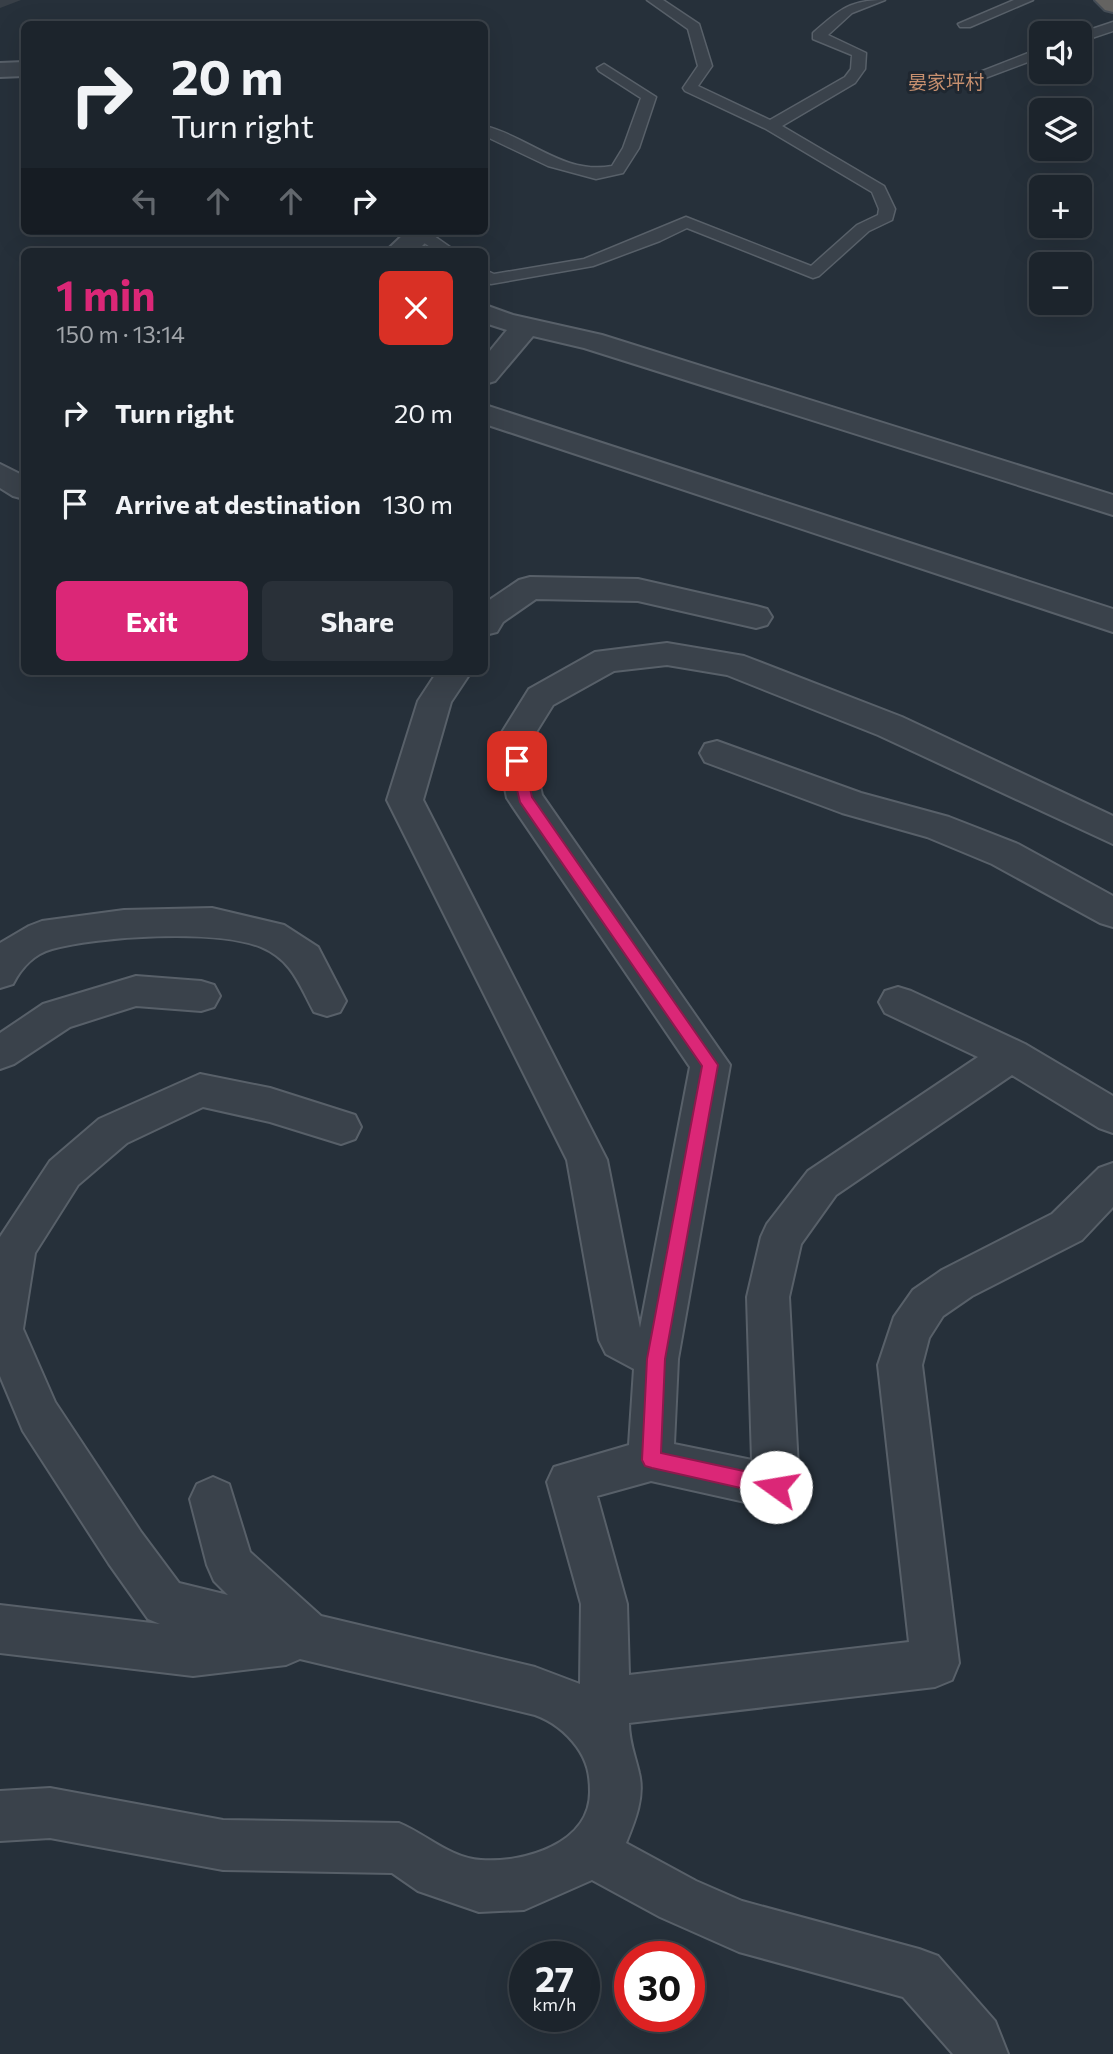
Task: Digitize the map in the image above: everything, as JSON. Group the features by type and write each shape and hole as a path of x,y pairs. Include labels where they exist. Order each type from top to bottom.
{"highway":[{"path":"1107,0 1113,5"}],"street":[{"path":"0,70 21,69"},
{"path":"403,248 416,235"},
{"path":"488,314 592,341 1113,505"},
{"path":"488,372 526,326"},
{"path":"488,415 1113,621"},
{"path":"0,474 21,487"},
{"path":"488,619 491,614 530,588 638,590 756,617"},
{"path":"652,1460 656,1359 710,1065 525,798 513,742 541,697 607,660 667,653 732,664 890,726 1113,831"},
{"path":"452,675 435,701 405,800 587,1160 621,1340 656,1359"},
{"path":"716,753 854,804 936,826 959,835 1005,854 1113,913"},
{"path":"0,973 8,957 41,936 124,924 212,922 271,935 305,957 327,1001"},
{"path":"0,1053 57,1015 136,991 201,996"},
{"path":"898,1002 1011,1055 1113,1116"},
{"path":"0,1816 50,1813 223,1845 399,1848 436,1873 479,1886 524,1884 567,1867 589,1851 607,1828 615,1802 615,1775 605,1723 604,1604 570,1482 652,1460 776,1487 768,1297 782,1237 822,1184 1011,1055"},
{"path":"1,1332 15,1250 64,1172 113,1131 200,1090 270,1105 341,1127"},
{"path":"0,1326 39,1416 125,1548 165,1603 535,1691 563,1701 587,1720 605,1723 935,1663 900,1365 909,1331 928,1303 957,1283 1066,1227 1113,1180"},
{"path":"213,1499 230,1565 309,1638"},
{"path":"0,1629 193,1652 309,1638"},
{"path":"589,1851 678,1899 739,1926 919,1975 976,2040 981,2054"}],"lane":[{"path":"488,277 491,279 587,262 686,222 813,273 863,228 886,217 887,209 879,189 771,126 690,88 705,66 694,27 654,0"},
{"path":"771,126 850,80 858,69 859,53 818,36 847,10 878,0"},
{"path":"965,24 1026,0"},
{"path":"1092,34 1113,26"},
{"path":"964,81 1029,57"},
{"path":"488,132 553,163 596,174 618,170 631,148 649,97 604,68"},
{"path":"424,235 443,248"}],"district":[{"name":"晏家坪村","path":"946,81"}],"route":[{"path":"517,761 525,798 710,1065 656,1359 652,1460 776,1487"}]}
